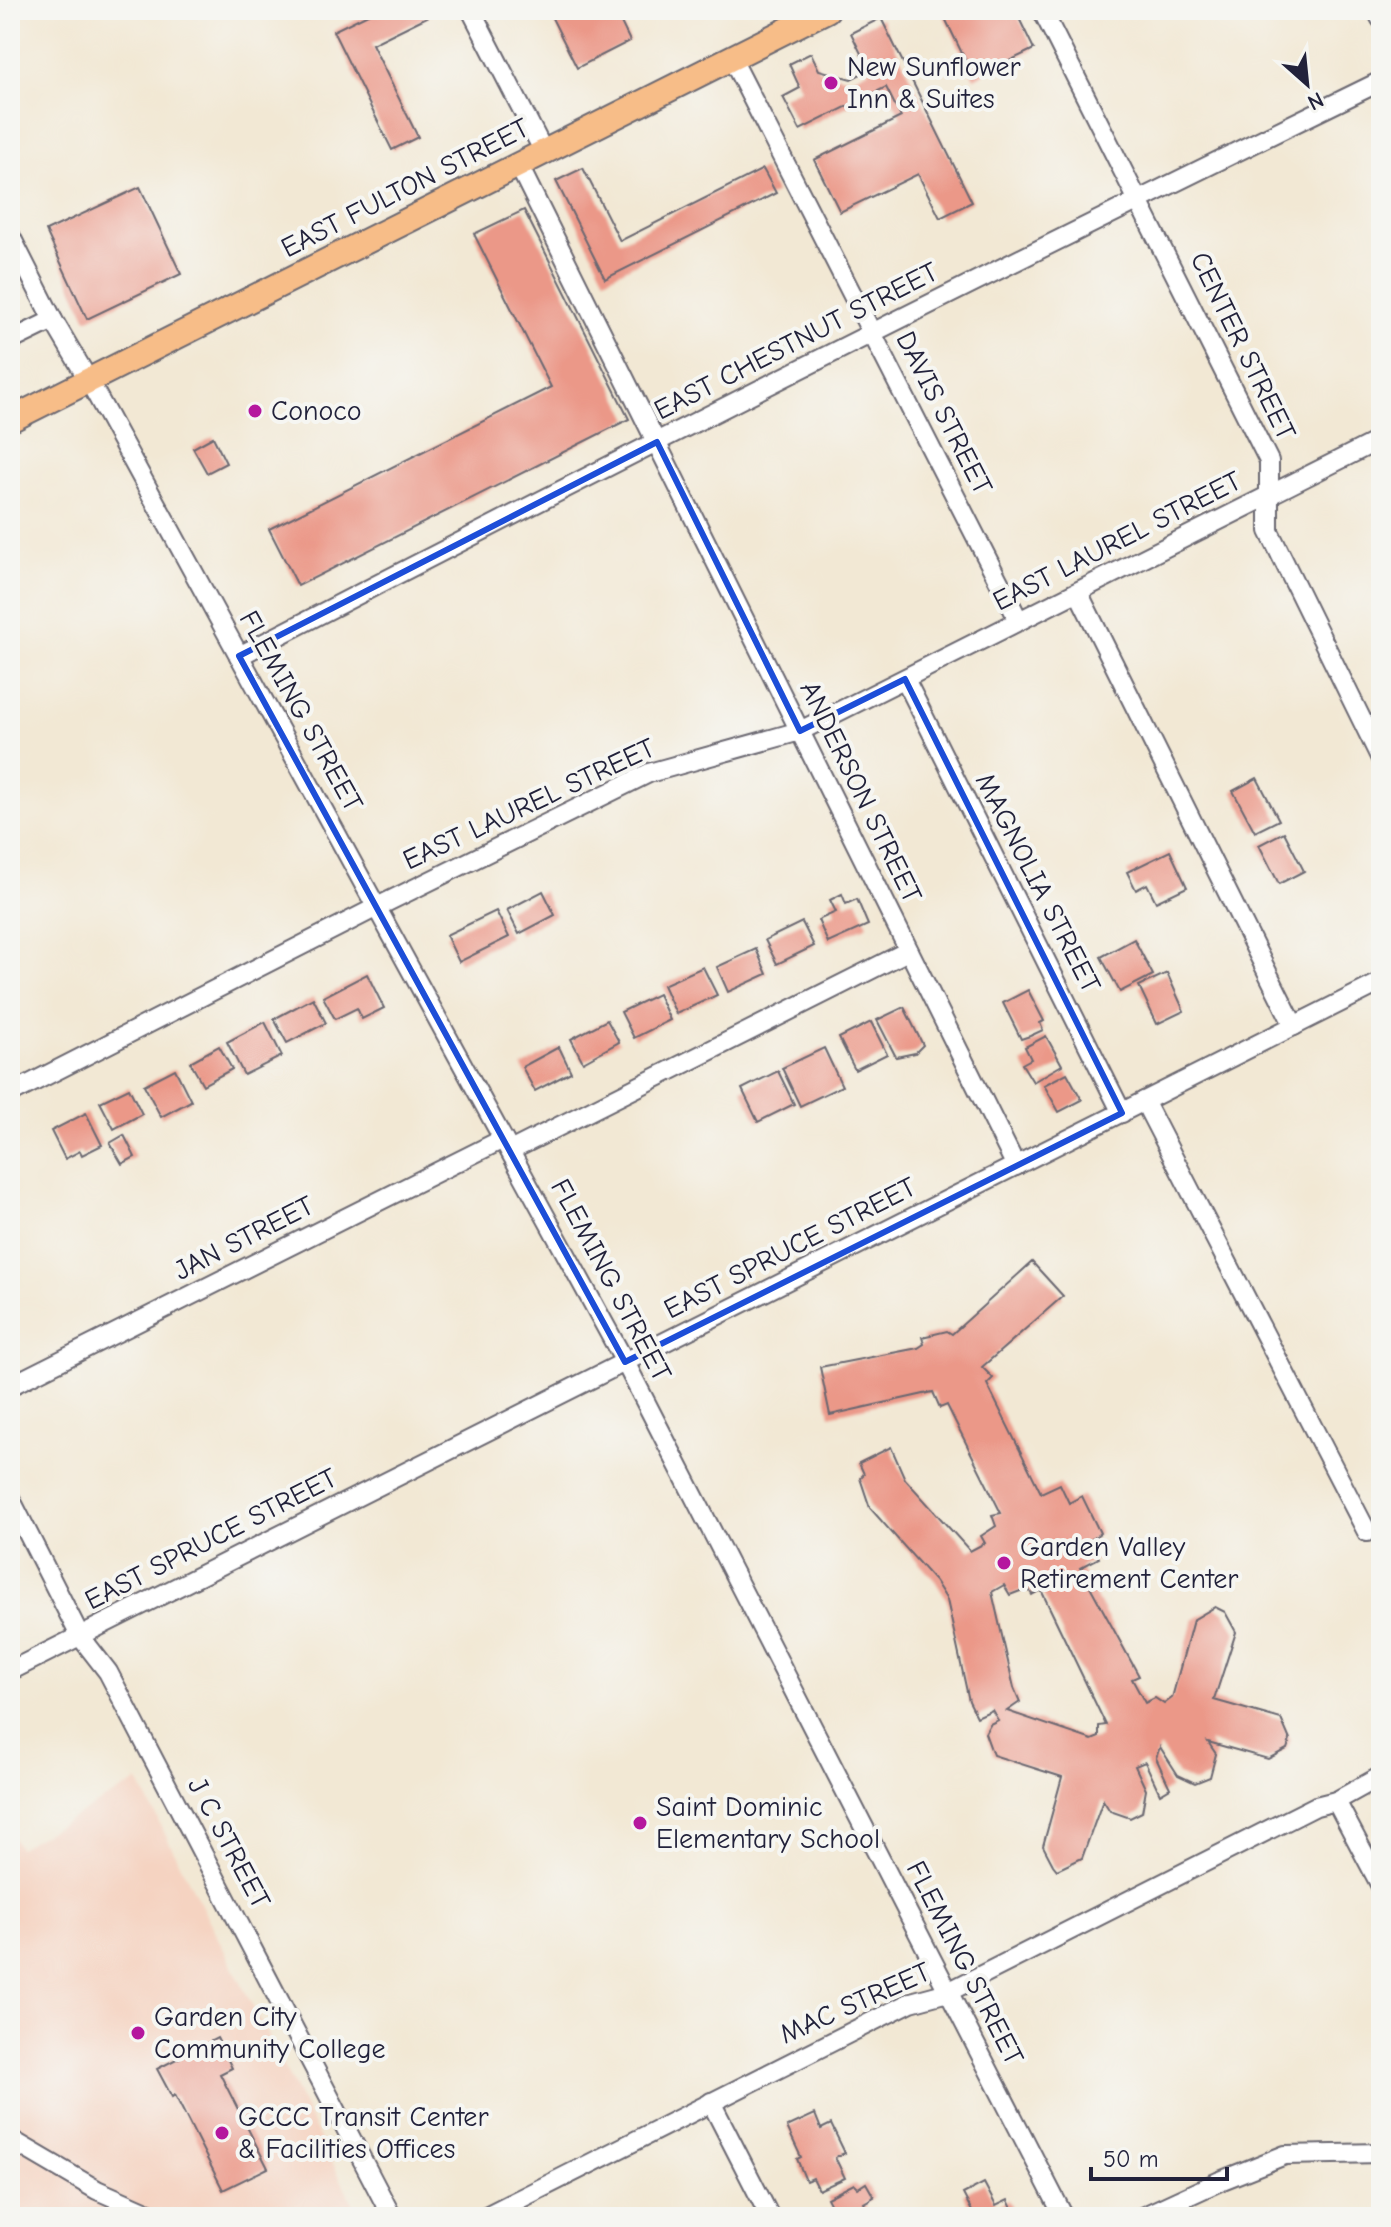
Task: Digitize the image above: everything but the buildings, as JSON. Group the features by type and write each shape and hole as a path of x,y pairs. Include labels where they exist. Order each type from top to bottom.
{"main road":[{"name":"EAST FULTON STREET","path":"10,420 827,10"}],"street":[{"path":"471,10 544,152"},
{"name":"CENTER STREET","path":"1042,10 1269,461 1269,531 1381,759"},
{"path":"1376,10 1381,19"},
{"name":"DAVIS STREET","path":"732,59 1019,621"},
{"name":"EAST CHESTNUT STREET","path":"239,656 657,442 1381,81"},
{"name":"ANDERSON STREET","path":"518,164 1016,1166"},
{"name":"FLEMING STREET","path":"10,235 53,320 625,1362 1064,2217"},
{"path":"10,341 53,320"},
{"name":"EAST LAUREL STREET","path":"10,1094 649,773 800,731 1381,439"},
{"path":"1078,592 1294,1026"},
{"name":"MAGNOLIA STREET","path":"905,679 1122,1113"},
{"name":"JAN STREET","path":"10,1386 908,951"},
{"name":"EAST SPRUCE STREET","path":"10,1671 1381,982"},
{"path":"1144,1101 1367,1532"},
{"name":"J C STREET","path":"10,1498 80,1636 108,1672 392,2217"},
{"path":"1381,1776 1336,1801 1381,1886"},
{"name":"MAC STREET","path":"493,2215 911,2002 948,1992 1316,1806 1336,1801"},
{"path":"711,2102 770,2217"},
{"path":"10,2139 97,2190 158,2217"},
{"path":"1142,2217 1285,2155 1381,2153"}],"highlighted area":[{"path":"657,442 800,731 905,679 1122,1113 625,1362 239,656"}],"shaded area":[{"name":"Garden City Community College","path":"138,1781 360,2217 10,2217 10,1832 19,1848"}],"place":[{"name":"New Sunflower Inn & Suites","path":"831,83"},
{"name":"Conoco","path":"255,411"},
{"name":"Garden Valley Retirement Center","path":"1004,1563"},
{"name":"Saint Dominic Elementary School","path":"640,1823"},
{"name":"Garden City Community College","path":"138,2033"},
{"name":"GCCC Transit Center & Facilities Offices","path":"222,2133"}]}
